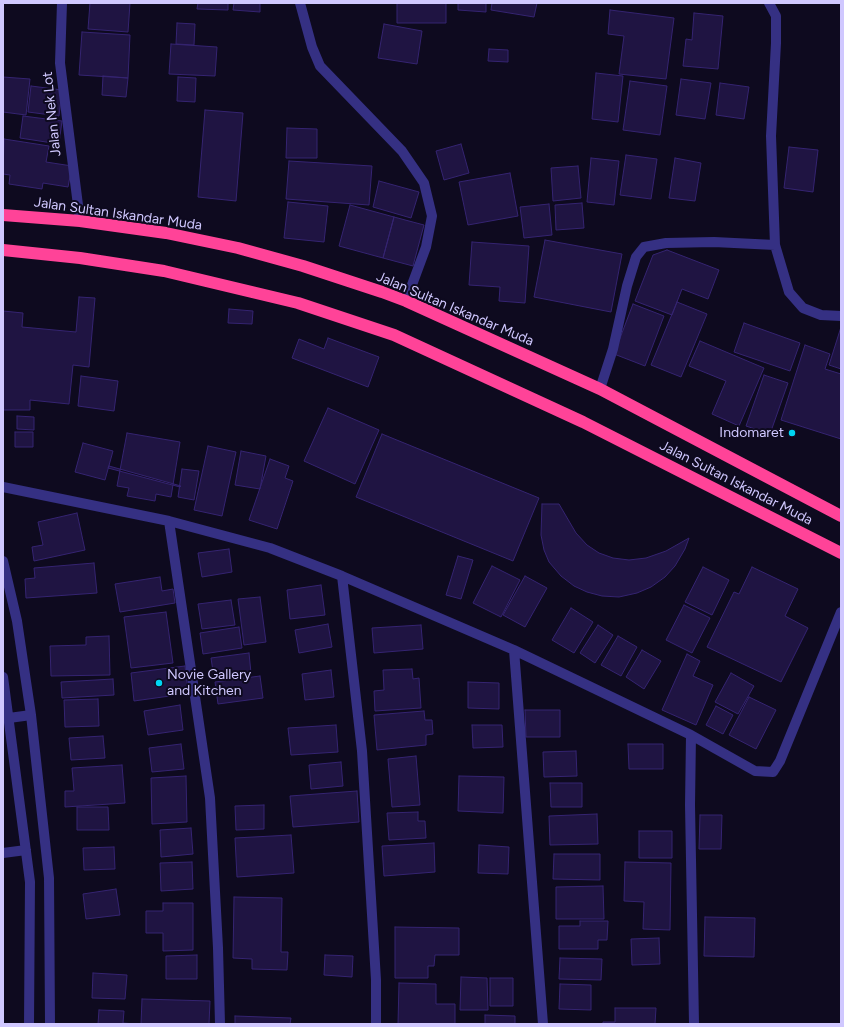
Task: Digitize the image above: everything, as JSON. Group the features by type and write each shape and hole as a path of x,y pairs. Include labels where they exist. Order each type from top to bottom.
{"highway":[{"name":"Jalan Sultan Iskandar Muda","path":"3,215 80,221 166,233 238,248 304,266 406,301 600,389 841,516"},
{"name":"Jalan Sultan Iskandar Muda","path":"3,250 80,258 164,271 298,303 394,335 583,422 841,553"}],"street":[{"name":"Jalan Nek Lot","path":"62,3 60,63 80,221"},
{"path":"300,3 312,47 320,66 402,151 424,183 432,216 426,247 406,301"},
{"path":"769,3 776,16 771,136 775,245 789,292 803,308 822,315 841,316"},
{"path":"600,389 612,349 627,286 636,258 644,247 666,242 714,242 775,245"},
{"path":"3,487 169,521 270,548 342,576 514,650 691,735 755,771 773,772 780,761 841,612"},
{"path":"169,521 210,798 218,948 220,1024"},
{"path":"3,561 17,621 31,715 49,878 50,1024"},
{"path":"342,576 362,751 376,980 376,1024"},
{"path":"514,650 542,1024"},
{"path":"3,677 30,882 29,1024"},
{"path":"9,718 31,715"},
{"path":"691,735 690,805 694,1024"},
{"path":"3,853 26,850"}],"building":[{"path":"90,3 130,3 128,32 88,29"},
{"path":"198,3 228,3 228,10 197,9"},
{"path":"234,3 260,3 260,12 233,10"},
{"path":"397,3 446,3 446,23 397,23"},
{"path":"458,3 486,3 486,12 458,10"},
{"path":"492,3 537,3 534,17 491,10"},
{"path":"610,10 674,18 666,79 619,74 624,36 608,34"},
{"path":"694,13 723,16 718,69 683,66 686,39 692,40"},
{"path":"177,23 195,24 194,45 176,44"},
{"path":"384,24 422,31 417,64 378,58"},
{"path":"82,32 130,35 128,78 79,75"},
{"path":"171,44 217,47 215,76 169,74"},
{"path":"489,49 508,50 508,62 488,61"},
{"path":"596,73 623,76 618,122 592,119"},
{"path":"103,76 128,78 126,97 102,95"},
{"path":"3,77 30,79 26,115 3,112"},
{"path":"178,77 196,78 195,102 177,101"},
{"path":"681,79 711,83 705,119 676,115"},
{"path":"630,81 667,86 660,135 623,130"},
{"path":"720,83 749,87 744,119 716,115"},
{"path":"31,86 62,90 59,116 28,112"},
{"path":"205,110 243,113 236,201 198,197"},
{"path":"23,116 62,121 59,144 20,138"},
{"path":"287,128 317,129 317,158 286,158"},
{"path":"4,139 49,146 46,162 72,166 68,187 43,183 42,189 9,184 10,175 3,174"},
{"path":"461,144 469,173 444,180 436,151"},
{"path":"789,147 818,150 813,192 784,188"},
{"path":"626,155 657,159 651,199 620,195"},
{"path":"591,158 619,161 614,205 587,202"},
{"path":"675,158 701,163 695,201 669,198"},
{"path":"289,161 372,166 369,205 286,199"},
{"path":"578,166 581,198 553,201 551,168"},
{"path":"510,173 518,216 468,225 459,182"},
{"path":"379,181 419,192 411,218 373,207"},
{"path":"288,202 328,206 324,242 284,238"},
{"path":"582,203 584,228 556,230 555,205"},
{"path":"549,204 552,235 524,238 520,207"},
{"path":"350,205 394,217 383,258 339,246"},
{"path":"394,217 424,225 413,266 383,258"},
{"path":"545,240 622,254 611,312 534,297"},
{"path":"472,242 529,246 525,303 499,301 500,287 469,285"},
{"path":"667,250 719,270 708,299 682,289 672,315 635,301 653,255"},
{"path":"79,297 95,298 89,367 73,365 69,404 30,400 30,410 3,410 3,311 23,313 22,327 76,332"},
{"path":"677,302 707,314 681,377 651,365"},
{"path":"633,304 664,316 645,366 614,354"},
{"path":"229,309 253,311 252,324 228,323"},
{"path":"744,323 800,343 790,371 734,352"},
{"path":"841,327 841,369 829,365"},
{"path":"328,338 379,357 368,387 292,358 299,339 324,349"},
{"path":"700,341 764,368 739,426 712,414 726,381 689,366"},
{"path":"805,345 830,354 825,369 841,374 841,439 781,420"},
{"path":"764,375 788,383 770,434 746,426"},
{"path":"81,376 118,381 114,411 78,406"},
{"path":"328,408 379,430 355,484 304,461"},
{"path":"17,416 34,417 34,430 17,429"},
{"path":"15,432 33,432 33,447 15,447"},
{"path":"127,433 180,442 171,497 156,494 155,501 127,496 129,488 117,486"},
{"path":"382,434 539,498 513,561 356,497"},
{"path":"83,443 113,451 105,480 75,472"},
{"path":"208,446 236,452 222,516 194,510"},
{"path":"241,451 266,456 260,489 235,485"},
{"path":"270,459 289,466 285,478 293,481 277,529 249,520"},
{"path":"109,466 181,486 180,487 108,468"},
{"path":"182,469 199,471 194,500 178,497"},
{"path":"542,504 559,504 576,533 587,545 599,553 613,558 629,560 646,558 666,551 689,538 685,549 675,566 665,577 651,587 637,593 619,597 602,596 587,592 574,586 561,576 549,562 544,550 541,535"},
{"path":"77,513 85,550 34,561 32,547 43,545 38,522"},
{"path":"229,549 232,572 202,577 198,553"},
{"path":"458,556 473,560 461,599 446,595"},
{"path":"94,563 97,593 26,598 25,579 35,578 34,568"},
{"path":"492,566 520,580 501,617 473,603"},
{"path":"703,567 729,580 712,615 685,602"},
{"path":"752,567 798,589 785,616 808,628 781,682 707,647 734,592 739,594"},
{"path":"525,576 547,588 525,627 503,615"},
{"path":"160,577 162,591 173,589 175,603 120,612 115,584"},
{"path":"321,585 325,615 290,619 287,590"},
{"path":"260,597 266,642 244,645 238,599"},
{"path":"231,600 235,625 202,629 198,604"},
{"path":"684,605 710,618 692,653 666,640"},
{"path":"571,608 593,622 574,653 552,640"},
{"path":"166,612 173,663 131,668 124,617"},
{"path":"328,624 332,647 299,653 295,630"},
{"path":"421,625 423,649 374,653 372,628"},
{"path":"598,625 613,635 595,663 580,653"},
{"path":"239,627 242,648 203,654 200,633"},
{"path":"109,636 110,675 51,676 50,646 86,645 86,637"},
{"path":"618,636 637,647 621,676 601,665"},
{"path":"642,650 661,661 644,689 626,677"},
{"path":"249,653 251,673 214,678 211,658"},
{"path":"687,654 700,661 693,676 713,685 696,725 662,710"},
{"path":"185,666 188,690 176,691 177,695 134,701 131,673"},
{"path":"412,669 413,679 419,678 421,708 375,711 374,691 384,690 383,670"},
{"path":"331,670 334,697 305,700 302,674"},
{"path":"731,673 754,686 738,714 715,702"},
{"path":"260,676 263,698 218,704 215,682"},
{"path":"113,679 114,695 62,698 61,682"},
{"path":"468,682 499,683 499,709 468,708"},
{"path":"749,697 776,710 756,749 729,735"},
{"path":"98,699 99,726 65,727 64,700"},
{"path":"180,705 183,730 148,735 144,711"},
{"path":"716,706 733,715 723,734 706,725"},
{"path":"525,710 560,710 560,737 526,737"},
{"path":"424,711 425,720 432,720 433,734 426,735 426,745 377,750 374,715"},
{"path":"336,725 338,752 291,755 288,728"},
{"path":"472,725 502,725 503,747 473,748"},
{"path":"103,736 105,758 71,760 69,738"},
{"path":"181,744 184,769 152,772 149,748"},
{"path":"628,744 663,744 663,769 629,769"},
{"path":"576,751 577,776 544,777 543,752"},
{"path":"416,756 420,805 392,807 388,759"},
{"path":"341,762 343,786 311,789 309,765"},
{"path":"122,765 125,803 65,807 65,791 74,791 72,768"},
{"path":"186,776 187,822 152,824 151,778"},
{"path":"459,776 504,777 503,813 458,811"},
{"path":"550,783 582,783 582,807 551,807"},
{"path":"357,791 359,822 293,827 290,796"},
{"path":"264,805 264,829 236,830 235,806"},
{"path":"77,807 108,807 109,830 77,830"},
{"path":"418,812 418,821 425,821 426,838 389,840 387,813"},
{"path":"597,814 598,844 550,845 549,816"},
{"path":"700,815 722,815 721,849 699,849"},
{"path":"191,828 193,854 161,857 160,830"},
{"path":"639,831 672,831 672,858 639,858"},
{"path":"291,835 294,873 237,877 235,838"},
{"path":"434,843 435,872 384,876 382,846"},
{"path":"479,845 509,847 508,874 478,873"},
{"path":"114,847 115,869 84,870 83,848"},
{"path":"554,854 600,854 600,880 553,879"},
{"path":"192,862 193,889 161,891 160,863"},
{"path":"625,862 671,863 670,930 643,929 644,902 624,901"},
{"path":"603,886 604,919 556,919 556,887"},
{"path":"116,889 120,915 86,919 83,894"},
{"path":"234,897 282,898 281,952 288,952 287,970 252,969 252,959 233,958"},
{"path":"163,903 193,903 193,950 163,951 163,933 146,933 146,911 163,911"},
{"path":"705,917 755,918 754,957 704,956"},
{"path":"580,921 608,921 607,940 598,940 598,949 559,949 559,926 580,926"},
{"path":"395,927 459,928 459,955 435,955 434,966 428,966 428,978 395,978"},
{"path":"659,938 660,964 632,965 631,939"},
{"path":"197,955 197,979 166,979 166,956"},
{"path":"325,955 353,956 352,977 324,975"},
{"path":"560,958 602,959 601,980 559,979"},
{"path":"93,973 127,975 125,999 92,998"},
{"path":"461,977 487,978 488,1010 460,1010"},
{"path":"490,978 513,978 513,1006 490,1006"},
{"path":"399,983 436,984 436,1004 455,1004 455,1024 398,1024"},
{"path":"560,984 591,985 591,1010 559,1009"},
{"path":"142,999 210,1001 209,1024 141,1024"},
{"path":"615,1008 656,1008 655,1024 603,1024 603,1022 615,1022"},
{"path":"99,1010 124,1011 123,1023 136,1024 98,1024"},
{"path":"485,1015 515,1016 515,1024 485,1024"},
{"path":"235,1016 291,1018 290,1024 235,1024"}],"place":[{"name":"Indomaret","path":"792,433"},
{"name":"Novie Gallery and Kitchen","path":"159,683"}]}
